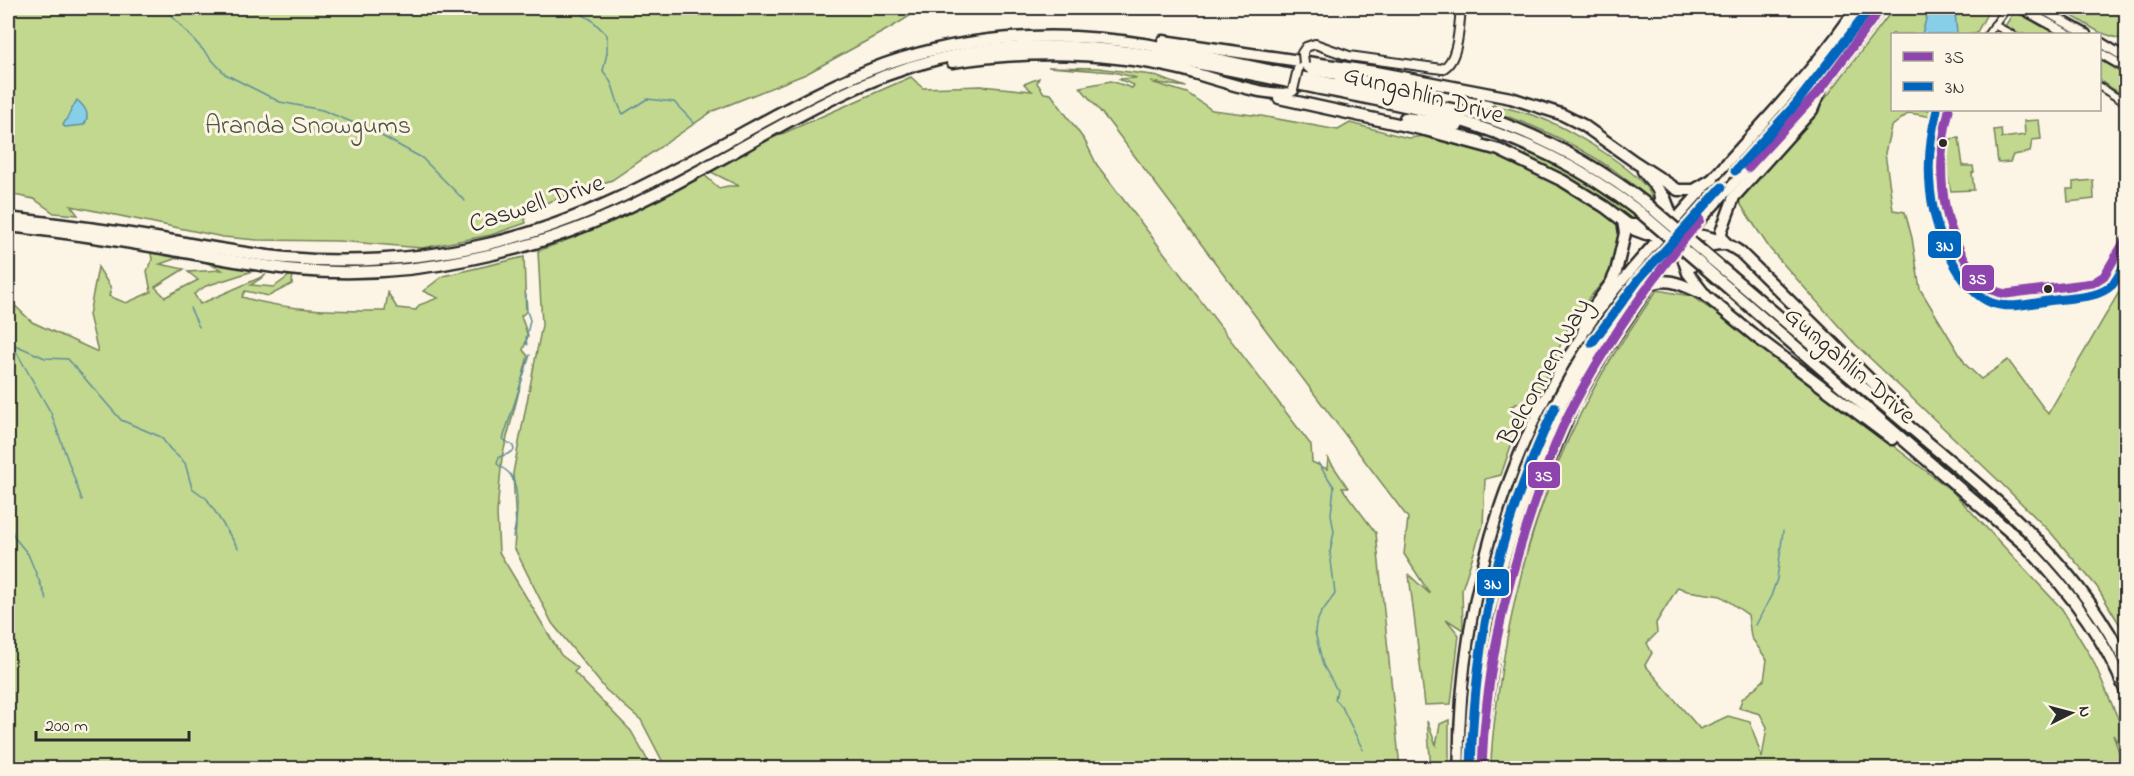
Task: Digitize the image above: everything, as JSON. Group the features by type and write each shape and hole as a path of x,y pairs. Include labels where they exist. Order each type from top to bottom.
{"highway":[{"path":"1047,36 1076,32 1202,46 1375,72 1511,98 1561,114 1583,125 1674,188 1682,191 1696,189 1713,178"},
{"name":"Gungahlin Drive","path":"1047,36 1102,38 1150,45 1435,104 1475,114 1521,130 1590,164 1968,476 2019,521 2054,556 2099,615 2127,664"},
{"name":"Caswell Drive","path":"8,218 287,258 389,259 465,249 536,231 606,205 825,90 885,64 958,44 1010,37 1047,36"},
{"name":"Gungahlin Drive","path":"794,119 861,85 906,68 972,52 1048,45 1098,47 1166,57 1426,111 1489,130 1540,150 1564,161 1644,209"},
{"path":"794,119 880,82 927,68 974,59 1022,54 1065,53 1110,57 1181,70 1258,90 1286,94 1293,90"},
{"path":"1181,70 1242,90 1425,130 1499,150 1563,181 1640,232 1663,234"},
{"path":"1340,76 1442,99 1504,119 1521,130"},
{"path":"1821,89 1812,110 1734,197 1721,232 1722,239 1747,259 1783,297 1968,476"},
{"path":"1360,111 1489,130"},
{"name":"Caswell Drive","path":"8,226 300,270 372,271 420,267 490,255 559,236 603,219 686,178 794,119"},
{"path":"1635,162 1669,204 1674,222"},
{"path":"1624,222 1642,225 1656,215 1661,201 1654,184"},
{"path":"1582,336 1588,315 1611,283 1616,272 1625,234 1624,222"},
{"path":"1727,244 1704,236 1681,238 1683,263 1691,279 1706,296 1951,484 1970,496"},
{"path":"1691,279 1691,265 1698,252 1711,245 1727,244"},
{"name":"Gungahlin Drive","path":"1708,263 1870,412 2025,545 2059,582 2099,639 2127,692"},
{"path":"1648,286 1657,281 1667,280 1706,296"}],"main road":[{"name":"Belconnen Way","path":"1459,768 1459,739 1470,627 1494,525 1513,468 1528,435 1582,336 1628,274 1786,98 1856,8"},
{"name":"Belconnen Way","path":"1482,768 1482,741 1497,633 1513,570 1542,480 1573,406 1606,350 1681,238 1821,89 1881,8"},
{"path":"2021,8 2066,33"},
{"path":"2040,8 2084,33"},
{"path":"2102,47 2127,49"},
{"path":"2102,47 2127,58"},
{"path":"2102,47 2127,68"},
{"path":"1674,222 1681,238"},
{"path":"1663,234 1681,238"}],"street":[{"path":"1461,8 1453,58 1449,66 1442,69 1349,56 1315,44 1309,45 1302,52 1294,94 1300,99 1454,132 1491,143 1499,150"},
{"path":"1994,25 2000,8"},
{"path":"1989,33 2007,8"},
{"path":"1994,25 2009,33"},
{"path":"1300,66 1312,71 1340,76 1511,98"},
{"path":"2101,88 2127,103"},
{"path":"1949,111 1941,162 1946,211 1969,267 1987,288 2006,294 2090,284 2104,276 2127,239"}],"green space":[{"name":"Aranda Snowgums","path":"8,8 905,8 913,14 806,74 713,111 612,180 537,206 524,215 526,223 491,235 422,248 338,241 257,240 223,237 71,206 78,215 54,213 34,199 8,194"},
{"path":"1894,8 1990,8 1977,33 1891,33 1891,111 1941,111 1938,118 1909,113 1891,127 1885,153 1893,210 1905,212 1912,238 1920,289 1966,365 1981,379 2008,360 2048,414 2126,280 2126,635 2097,587 2052,534 1852,341 1770,249 1737,199 1815,112"},
{"path":"2059,8 2126,8 2126,41 2099,32"},
{"path":"2015,10 2054,33 2017,33 2005,26"},
{"path":"2101,61 2126,76 2126,97 2101,82"},
{"path":"1048,67 1098,68 1152,75 1186,87 1151,82 1187,93 1212,110 1338,130 1350,123 1408,138 1426,136 1485,152 1516,163 1575,193 1621,225 1612,272 1569,326 1539,393 1510,407 1517,428 1501,475 1485,479 1483,525 1462,589 1463,630 1446,619 1459,635 1451,704 1425,705 1409,575 1430,594 1404,554 1408,518 1109,122 1080,87 1111,81 1132,88 1134,85 1118,79 1137,78 1113,72"},
{"path":"911,77 923,88 981,86 1032,91 1024,84 1039,78 1037,83 1044,93 1051,94 1085,141 1097,165 1311,445 1312,462 1327,469 1328,458 1348,488 1342,488 1376,533 1400,768 666,768 641,720 606,690 552,623 514,547 516,526 513,473 542,325 538,251 572,238 703,174 719,188 739,186 709,171 768,140"},
{"path":"1493,105 1528,113 1548,121 1608,155 1639,179 1649,191 1653,201 1648,213 1639,220 1626,218 1602,198 1533,162 1526,155 1528,151 1539,154 1607,193 1638,218 1652,201 1596,158 1532,126 1487,110"},
{"path":"2039,120 2041,139 2032,140 2030,152 2013,155 2010,162 1998,163 1994,130 2001,129 2002,138 2025,135 2024,121"},
{"path":"1959,138 1963,166 1973,166 1974,190 1951,191 1947,158 1948,139"},
{"path":"2093,180 2094,199 2068,202 2067,189 2073,189 2073,182"},
{"path":"151,253 183,256 160,264 184,269 155,287 165,297 198,280 188,272 222,270 197,258 253,271 206,286 194,294 200,304 266,275 251,285 274,287 293,273 292,284 269,296 245,291 242,297 295,308 349,311 385,311 388,293 397,308 416,310 419,305 438,298 423,291 443,276 524,257 526,312 521,316 528,336 523,350 528,356 502,457 497,513 499,552 561,655 578,668 574,672 631,731 652,768 8,768 8,299 32,322 98,352 89,315 98,267 111,288 109,296 126,303 151,292 147,271 152,260"},
{"path":"1657,290 1691,296 1753,338 1952,491 2062,609 2093,660 2126,737 2126,755 2113,735 2123,763 2120,768 1491,768 1494,721 1508,632 1517,590 1541,508 1573,429 1593,391 1614,354","holes":["1678,587 1687,591 1721,596 1748,615 1751,637 1767,660 1764,680 1742,699 1739,708 1760,714 1767,727 1762,758 1750,722 1728,716 1700,729 1645,665 1652,653 1647,643 1657,633 1656,623"]},
{"path":"1449,720 1449,768 1431,768 1427,721 1436,745 1440,724"}],"water":[{"path":"1929,8 1953,8 1957,33 1922,33"},
{"path":"77,100 86,111 86,121 84,125 65,127 63,125"}],"waterway":[{"path":"167,8 225,74 280,102 322,110 369,129 422,158 465,201"},
{"path":"571,8 592,20 607,35 607,53 603,71 611,82 623,114 647,99 674,102 695,124"},
{"path":"526,295 530,320 527,345"},
{"path":"190,308 199,327"},
{"path":"8,342 45,358 68,359 121,420 161,437 185,463 192,488 207,499 238,548"},
{"path":"13,346 51,413 82,500"},
{"path":"513,537 517,495 513,479 497,464 499,457 514,450 513,446 503,439 530,355"},
{"path":"1318,463 1334,487 1331,514 1334,532 1330,552 1335,594 1321,613 1315,632 1323,665 1337,690 1335,699 1342,707 1363,750"},
{"path":"8,522 14,537 28,554 47,600"},
{"path":"1756,625 1777,579 1783,531"}],"transit line":[{"name":"3S","path":"1748,168 1821,89 1881,8"},
{"name":"3N","path":"1735,171 1795,105 1865,15"},
{"name":"3N","path":"1937,111 1929,171 1934,212 1947,251 1957,269 1976,293 1992,303 2007,306 2085,297 2106,290 2112,285 2126,262"},
{"name":"3S","path":"1949,111 1942,149 1946,208 1951,227 1967,263 1988,287 2006,294 2093,283 2104,276 2126,239"},
{"name":"3N","path":"1592,343 1639,279 1722,187"},
{"name":"3S","path":"1482,768 1491,669 1504,605 1522,542 1556,443 1574,404 1617,332 1665,264 1700,220"},
{"name":"3N","path":"1471,768 1478,672 1493,583 1518,496 1555,407"}]}
